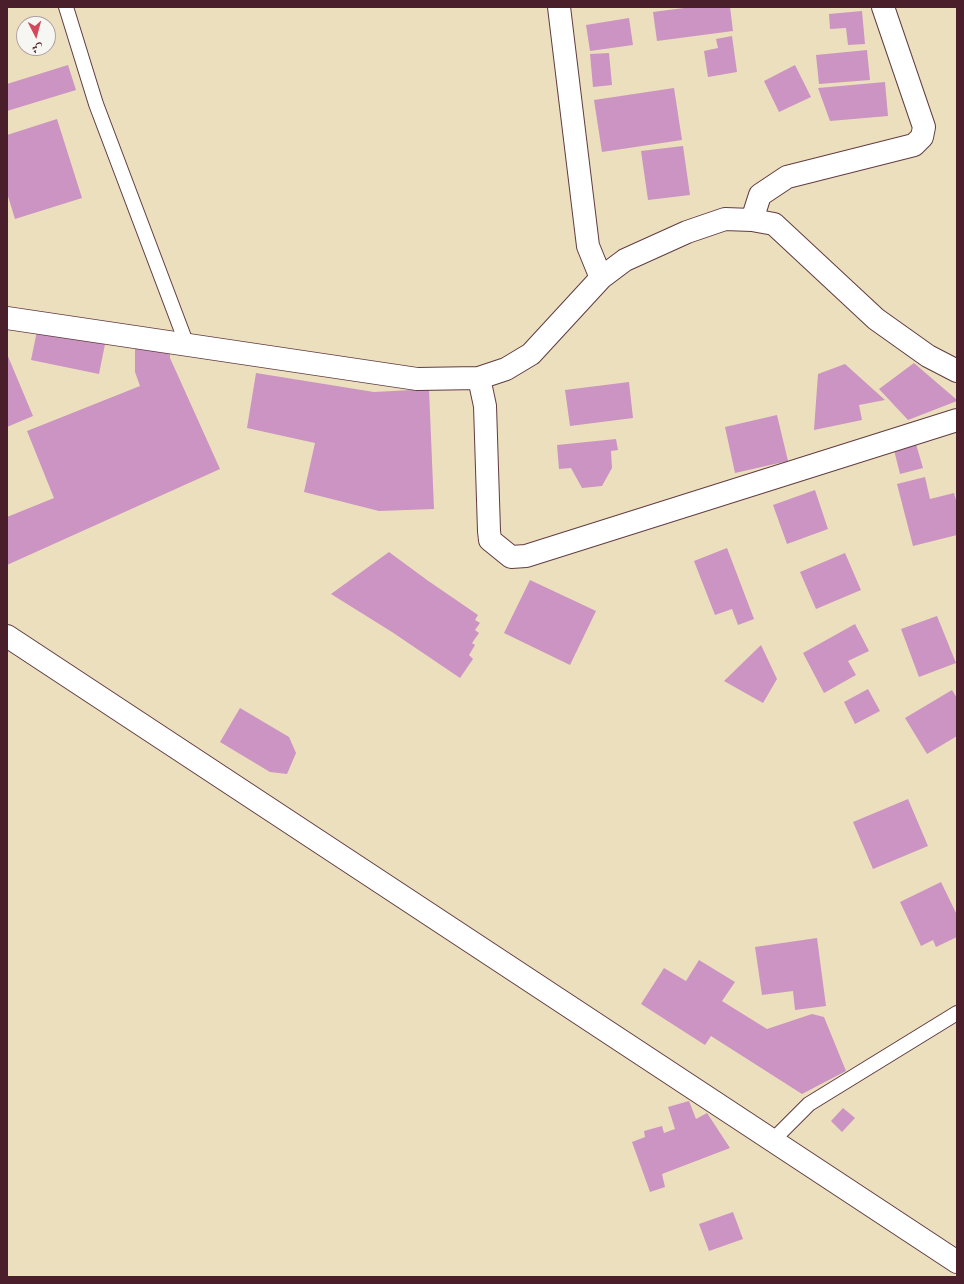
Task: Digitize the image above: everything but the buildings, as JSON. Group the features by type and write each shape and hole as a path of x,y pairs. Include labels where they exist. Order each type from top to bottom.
{"street":[{"path":"559,7 588,246 601,278"},
{"path":"752,220 760,195 787,177 914,145 922,137 924,127 884,7"},
{"path":"7,318 417,379 479,378 506,369 531,354 601,278 625,260 686,232 725,219 752,220 774,224 876,319 928,356 957,371"},
{"path":"479,378 484,406 490,540 511,557 526,556 957,420"},
{"path":"7,636 957,1262"}],"lane":[{"path":"66,7 96,104 187,344"},
{"path":"773,1140 808,1104 957,1013"}]}
